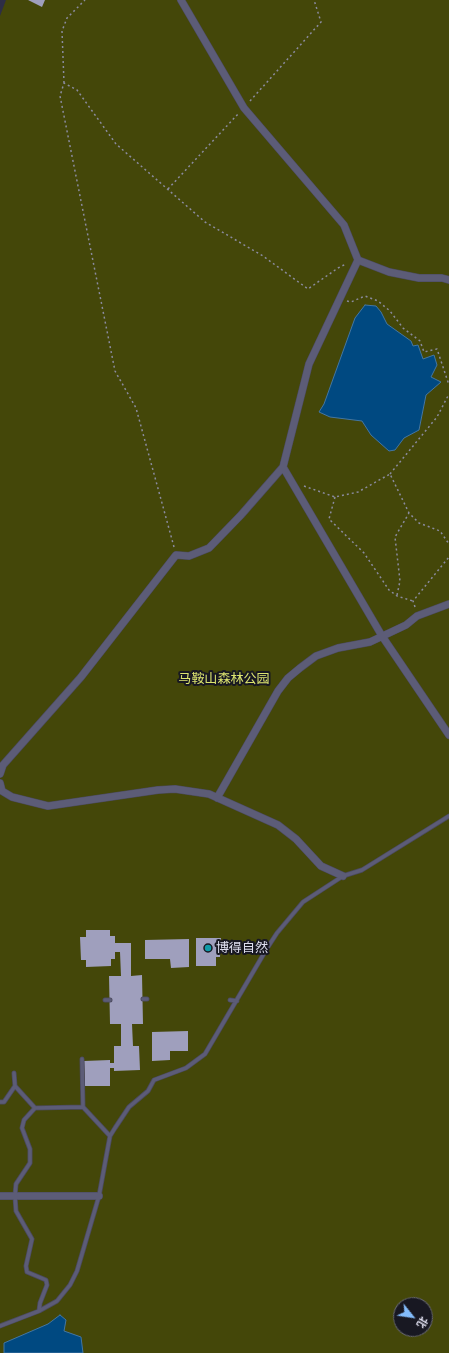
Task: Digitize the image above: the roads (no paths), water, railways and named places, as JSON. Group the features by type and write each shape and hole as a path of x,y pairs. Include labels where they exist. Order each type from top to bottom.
{"street":[{"path":"0,774 3,765 81,677 176,555 189,556 209,548 241,515 283,467 309,364 358,260 344,224 244,108 181,0"},
{"path":"358,260 390,272 419,278 442,278 449,280"},
{"path":"283,467 382,636 449,735"},
{"path":"217,798 278,691 288,678 316,656 338,648 370,642 406,625 417,616 449,604"},
{"path":"0,784 2,790 12,797 48,806 158,790 175,789 208,794 278,825 296,838 321,866 343,876"},
{"path":"0,1196 99,1196"}],"lane":[{"path":"0,1326 39,1311 57,1301 70,1286 77,1271 99,1196 110,1136 129,1107 148,1090 154,1080 186,1068 205,1054 277,932 303,902 343,876 362,870 449,816"},
{"path":"143,999 148,999"},
{"path":"230,1000 237,1001"},
{"path":"82,1059 83,1107 110,1136"},
{"path":"14,1072 15,1086 35,1108"},
{"path":"0,1102 4,1102 15,1086"},
{"path":"39,1311 40,1303 47,1285 46,1280 27,1272 26,1266 32,1239 16,1211 16,1184 30,1163 30,1149 22,1128 24,1120 35,1108 83,1107"}],"water":[{"path":"365,305 376,306 387,324 411,341 413,346 418,345 423,359 434,355 437,365 431,377 441,382 426,395 419,430 404,438 395,450 389,451 371,435 362,421 330,417 319,412 324,404 355,318"},
{"path":"60,1315 66,1320 64,1331 81,1337 83,1353 4,1353 4,1343 48,1324"}],"place":[{"name":"博得自然","path":"208,948"}],"park label":[{"name":"马鞍山森林公园","path":"224,679"}]}
